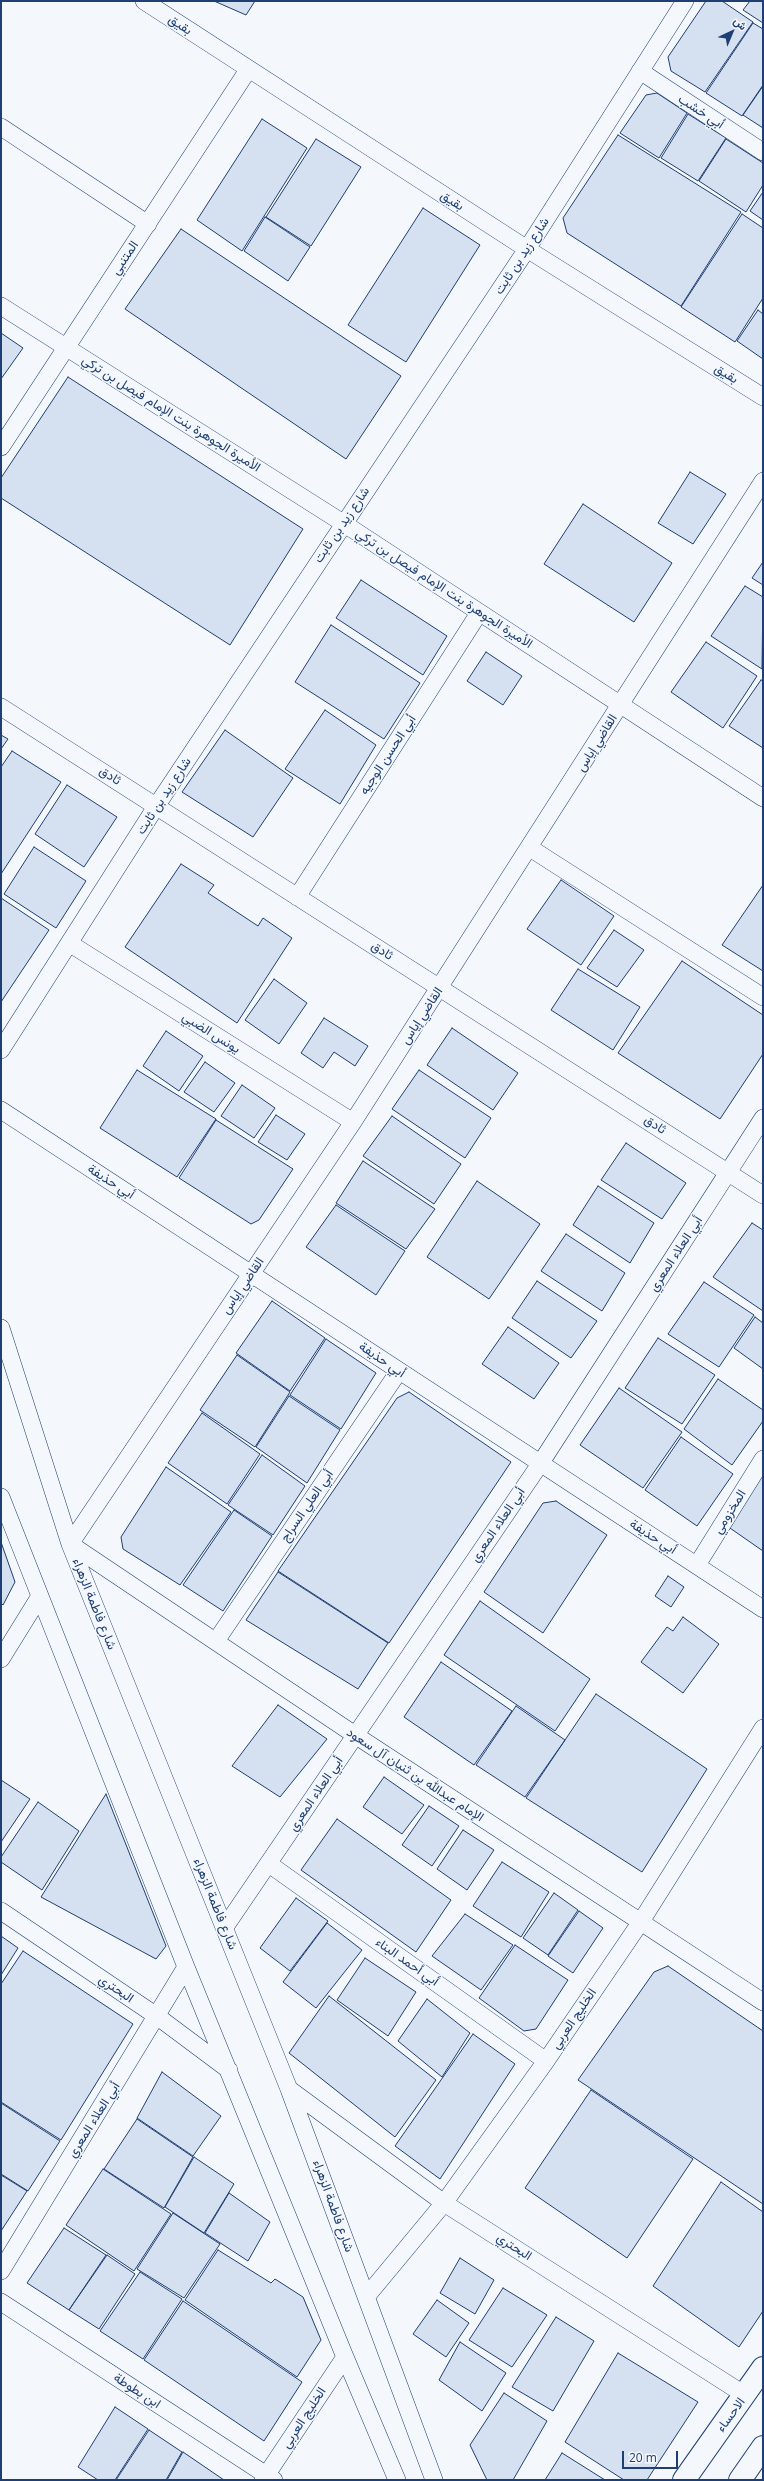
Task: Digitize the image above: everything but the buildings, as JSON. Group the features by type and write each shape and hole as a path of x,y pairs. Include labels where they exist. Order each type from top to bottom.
{"main road":[{"name":"الاحساء","path":"684,2480 763,2368"},
{"path":"740,2480 763,2447"}],"street":[{"name":"بقيق","path":"144,1 248,70 527,249 763,397"},
{"name":"شارع زيد بن ثابت","path":"1,1050 157,805 343,523 527,249 685,1"},
{"name":"المتنبي","path":"1,447 65,347 148,224 248,70"},
{"name":"أبي خشب","path":"640,72 763,152"},
{"path":"1,127 148,224"},
{"name":"الأميرة الجوهرة بنت الإمام فيصل بن تركي","path":"1,306 343,523 621,706 762,796"},
{"name":"القاضي إياس","path":"70,1544 353,1122 621,706 763,481"},
{"name":"أبي الحسن الوجيه","path":"297,897 479,612"},
{"name":"ثادق","path":"1,707 157,805 297,897 441,987 763,1195"},
{"path":"530,848 763,997"},
{"name":"يونس الضبي","path":"69,943 353,1122"},
{"name":"أبي حذيفة","path":"1,1110 763,1609"},
{"name":"أبي العلاء المعري","path":"225,1927 540,1464 729,1173 763,1118"},
{"name":"شارع فاطمة الزهراء","path":"1,1328 70,1544 289,2089 434,2480"},
{"name":"أبي العلي السراج","path":"216,1641 399,1371"},
{"name":"المخزومي","path":"697,1566 763,1459"},
{"path":"1,1497 186,1967 345,2357 397,2480"},
{"name":"الإمام عبدالله بن ثنيان آل سعود","path":"70,1544 355,1735 640,1923 763,2002"},
{"path":"1,1659 40,1596"},
{"name":"الخليج العربي","path":"366,2297 444,2203 546,2061 640,1923 763,1728"},
{"name":"أبي أحمد البناء","path":"269,1864 546,2061"},
{"name":"البحتري","path":"1,1911 158,2017 229,2070"},
{"name":"أبي العلاء المعري","path":"1,2271 158,2017 186,1967"},
{"name":"البحتري","path":"289,2089 444,2203 745,2395"},
{"name":"ابن بطوطة","path":"1,2302 268,2478"},
{"name":"الخليج العربي","path":"268,2478 345,2357"}]}
